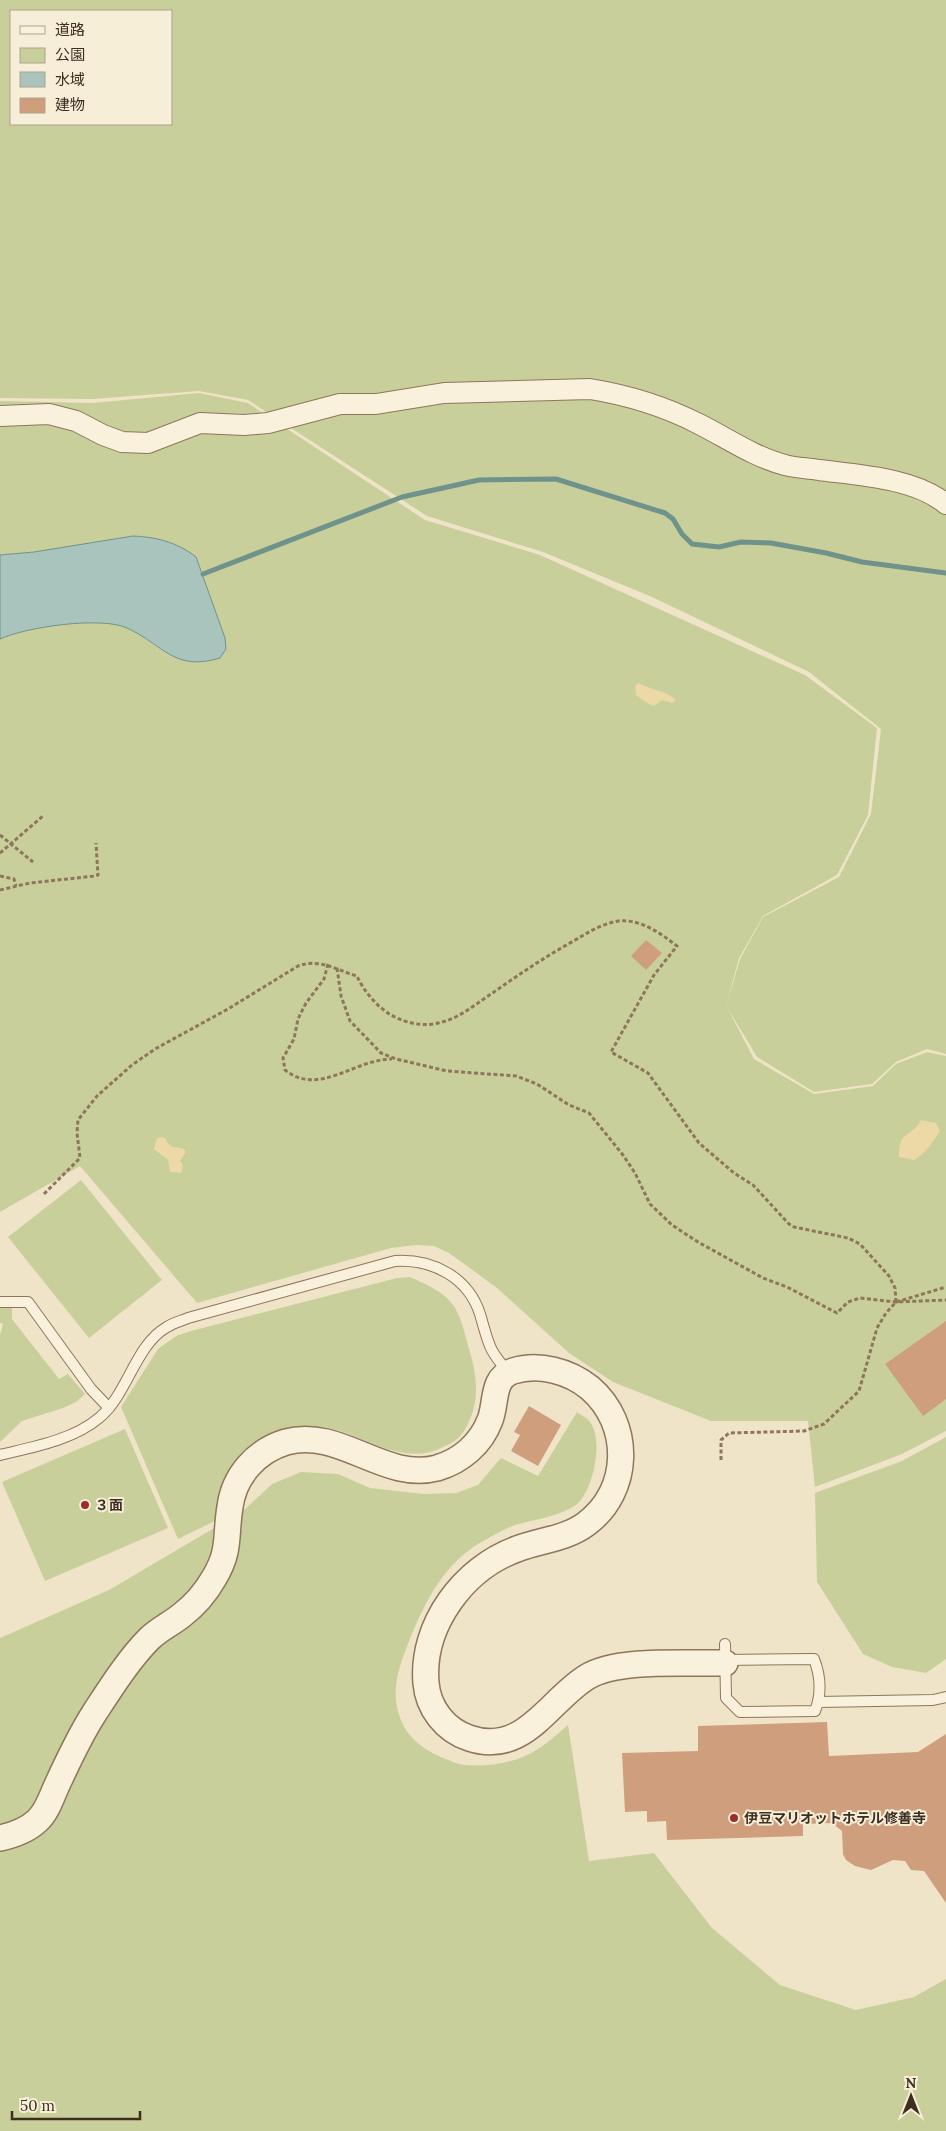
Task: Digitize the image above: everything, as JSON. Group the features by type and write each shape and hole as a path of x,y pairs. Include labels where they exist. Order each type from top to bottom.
{"street":[{"path":"0,416 49,414 76,421 103,435 122,442 148,443 200,422 244,425 268,423 340,404 383,404 444,393 590,389 611,393 697,422 761,457 786,466 904,484 929,492 946,504"},
{"path":"0,1838 25,1830 44,1812 93,1715 135,1656 155,1634 187,1612 210,1584 221,1566 227,1550 232,1497 240,1477 254,1460 282,1444 314,1439 335,1444 392,1467 405,1470 432,1469 445,1465 468,1452 485,1431 494,1406 496,1386 504,1375 509,1372 525,1369 557,1371 572,1376 592,1390 608,1408 616,1423 621,1446 620,1470 609,1500 587,1524 558,1538 527,1545 497,1557 474,1574 455,1594 440,1618 427,1658 426,1684 428,1695 438,1716 456,1732 466,1737 478,1740 502,1740 523,1731 540,1720 578,1684 598,1671 620,1666 725,1656"}],"lane":[{"path":"0,1455 77,1432 100,1417 118,1397 142,1354 155,1337 166,1327 188,1318 395,1261 411,1260 426,1263 441,1268 459,1282 474,1300 480,1314 486,1342 492,1353 509,1372"},
{"path":"0,1302 28,1302 91,1389 109,1408"},
{"path":"725,1656 814,1659 820,1680 818,1702 815,1711 740,1712 726,1698 725,1656"},
{"path":"818,1702 933,1700 946,1697"}],"path":[{"path":"0,854 43,816"},
{"path":"0,835 33,862"},
{"path":"0,890 16,886 95,876 98,874 96,843"},
{"path":"0,876 14,879 16,886"},
{"path":"44,1194 80,1158 77,1134 78,1120 97,1096 132,1065 155,1049 228,1009 298,966 306,963 328,964 357,976 360,984 377,1004 400,1020 420,1024 438,1024 460,1015 560,947 600,926 620,921 631,922 651,928 677,946 654,975 611,1052 648,1073 700,1143 734,1173 754,1185 789,1224 794,1227 848,1238 860,1244 889,1276 895,1288 896,1302"},
{"path":"328,964 324,979 306,1003 298,1019 294,1039 283,1058 285,1070 302,1080 320,1080 377,1060 396,1059"},
{"path":"337,968 341,996 350,1021 373,1047 388,1057 446,1071 510,1074 537,1084 564,1102 589,1113 627,1161 650,1204 672,1225 698,1242 763,1278 787,1287 837,1313 848,1302 860,1298 896,1302 946,1300"},
{"path":"721,1460 721,1440 729,1433 812,1429 824,1424 859,1391 877,1328 886,1313 896,1302 946,1287"}],"green space":[{"path":"0,0 946,0 946,1054 927,1049 896,1062 872,1084 814,1092 757,1057 727,1007 754,1059 814,1094 873,1086 896,1064 927,1052 946,1056 946,1431 902,1454 815,1487 808,1421 711,1421 613,1382 569,1353 497,1288 449,1253 434,1246 416,1245 391,1248 197,1303 80,1166 0,1212 0,401 92,403 199,393 248,403 425,520 540,555 805,675 877,728 868,815 837,875 763,916 739,958 726,1006 740,959 763,917 839,877 871,814 881,729 809,672 652,597 543,552 427,516 248,400 199,391 93,399 0,398"},
{"path":"81,1180 162,1280 89,1338 8,1237"},
{"path":"410,1277 426,1284 446,1297 453,1304 462,1323 473,1362 476,1392 473,1412 460,1436 455,1441 431,1452 419,1454 394,1451 332,1429 309,1428 283,1441 230,1475 222,1487 220,1495 219,1519 178,1539 121,1407 158,1349 176,1336 191,1331 397,1278"},
{"path":"0,1307 12,1307 12,1319 59,1379 68,1374 85,1394 76,1402 63,1408 22,1421 0,1442 0,1335 3,1324 0,1323"},
{"path":"577,1412 589,1421 594,1429 596,1439 595,1464 587,1489 576,1505 555,1515 515,1525 500,1532 471,1549 447,1572 437,1585 421,1614 398,1672 396,1701 404,1726 417,1743 429,1751 463,1765 475,1765 504,1763 530,1754 568,1725 589,1861 654,1853 712,1928 780,1985 856,2010 914,1997 946,1979 946,2131 0,2131 0,1638 109,1590 243,1511 272,1484 301,1472 338,1474 370,1488 424,1494 456,1493 478,1485 501,1458 538,1476"},
{"name":"３面","path":"125,1429 168,1528 45,1581 2,1482"},
{"path":"946,1437 946,1659 926,1673 892,1667 863,1654 817,1582 815,1493 902,1461"}],"sand":[{"path":"638,683 676,700 672,703 662,700 654,706 647,703 636,695 635,687"},
{"path":"921,1120 936,1123 940,1131 926,1151 914,1160 899,1157 899,1148 903,1138"},
{"path":"162,1137 171,1146 184,1149 186,1152 180,1161 183,1165 181,1173 170,1172 168,1160 154,1149 157,1138"}],"water":[{"path":"133,536 166,541 196,557 225,638 226,649 220,658 191,662 180,659 170,655 127,628 100,623 64,624 45,627 0,639 0,555 34,552"}],"building":[{"path":"646,940 662,953 646,970 631,956"},
{"path":"946,1321 946,1399 923,1416 885,1364"},
{"path":"529,1406 561,1425 538,1466 511,1451 520,1435 514,1432"},
{"name":"伊豆マリオットホテル修善寺","path":"827,1722 829,1756 918,1752 946,1734 946,1903 924,1871 911,1870 905,1861 893,1860 871,1870 855,1866 846,1860 843,1854 842,1831 832,1823 803,1824 803,1836 667,1840 666,1821 647,1822 647,1811 625,1812 622,1753 698,1751 698,1726"}],"waterway":[{"path":"203,574 402,497 479,480 556,479 665,513 673,519 682,534 692,544 719,547 741,542 771,543 862,562 946,573"}],"place":[{"name":"３面","path":"85,1505"},
{"name":"伊豆マリオットホテル修善寺","path":"734,1818"}]}
